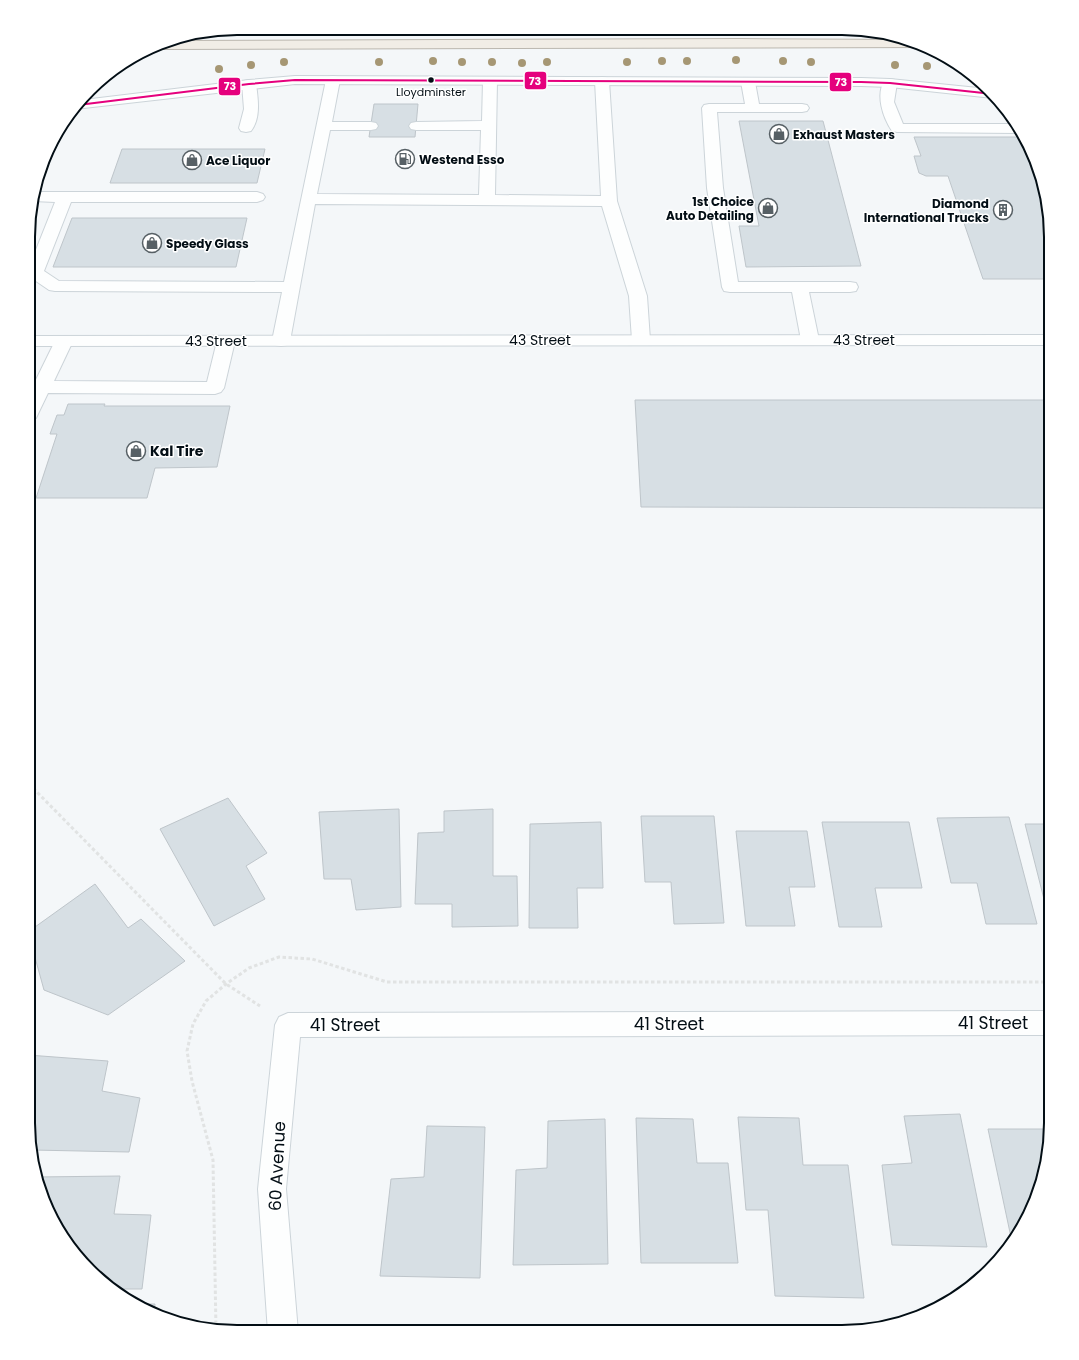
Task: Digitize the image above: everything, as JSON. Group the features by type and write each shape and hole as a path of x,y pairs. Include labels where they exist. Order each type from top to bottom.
{"highway":[{"path":"175,45 900,44"}],"street":[{"path":"85,104 294,80 890,83 984,93"},
{"path":"281,341 308,199 333,80"},
{"path":"487,200 490,81"},
{"path":"602,81 608,201 638,296 641,340"},
{"path":"748,82 753,108"},
{"path":"890,83 886,102 897,128 1013,129"},
{"path":"246,128 251,108 249,84"},
{"path":"802,108 709,108 715,188 730,287 850,287"},
{"path":"416,126 489,125"},
{"path":"323,126 371,126"},
{"path":"39,196 257,197"},
{"path":"65,196 35,273 55,286 292,287"},
{"path":"308,199 608,201"},
{"path":"799,287 810,340"},
{"name":"43 Street","path":"35,341 1044,340"},
{"path":"35,402 64,341"},
{"path":"42,387 215,388 226,341"},
{"name":"41 Street","path":"288,1025 1044,1023"},
{"name":"60 Avenue","path":"282,1325 272,1189 288,1025"}],"path":[{"path":"35,790 226,984 288,1025"},
{"path":"216,1324 213,1160 192,1081 187,1051 193,1024 206,1001 226,984 249,968 278,957 312,959 387,982 1044,982"}],"building":[{"path":"374,104 418,104 415,137 369,137"},
{"path":"739,121 823,121 861,266 746,267 739,226 759,226"},
{"name":"Diamond International Trucks","path":"914,137 1018,137 1029,160 1040,197 1044,224 1044,279 983,279 948,176 926,176 919,173 914,156 921,156"},
{"path":"122,149 265,149 257,183 110,183"},
{"name":"Speedy Glass","path":"72,218 247,218 236,267 53,267"},
{"path":"635,400 1044,400 1044,508 641,507"},
{"name":"Kal Tire","path":"68,404 105,404 104,406 230,406 217,467 155,468 147,498 36,498 57,434 50,434 57,415 64,415"},
{"path":"228,798 267,853 246,866 265,899 214,926 160,829"},
{"path":"399,809 401,907 356,910 351,879 324,879 319,812"},
{"path":"493,809 493,876 517,876 518,926 452,927 452,904 415,904 418,833 444,832 444,811"},
{"path":"641,816 714,816 724,923 674,924 671,882 645,882"},
{"path":"1009,817 1037,924 986,924 977,883 951,883 937,818"},
{"path":"601,822 603,888 577,888 578,928 529,928 530,824"},
{"path":"822,822 909,822 922,888 875,888 882,927 839,927"},
{"path":"1025,824 1044,824 1044,899"},
{"path":"736,831 807,831 815,887 789,887 795,926 746,926"},
{"path":"95,884 128,928 141,919 185,961 108,1015 44,990 35,957 35,927"},
{"path":"35,1056 108,1061 102,1091 140,1098 129,1152 37,1150 35,1136"},
{"path":"960,1114 987,1247 892,1245 882,1165 912,1163 904,1116"},
{"path":"738,1117 799,1118 803,1165 848,1165 864,1298 775,1296 768,1210 746,1210"},
{"path":"636,1118 693,1119 697,1163 728,1163 738,1263 641,1263"},
{"path":"605,1119 608,1264 513,1265 516,1170 547,1168 548,1121"},
{"path":"427,1126 485,1127 480,1278 380,1276 391,1179 424,1177"},
{"path":"988,1129 1044,1129 1040,1163 1033,1188 1029,1200 1010,1234"},
{"path":"120,1176 114,1214 151,1215 142,1289 122,1289 104,1275 85,1256 62,1224 50,1200 43,1177"},
{"path":"148,1304 155,1304 155,1307"}],"transit line":[{"name":"73","path":"85,104 249,84 295,80 861,82 890,83 984,93"}],"place":[{"name":"Lloydminster","path":"431,80"},
{"name":"Exhaust Masters","path":"779,134"},
{"name":"Westend Esso","path":"405,159"},
{"name":"Ace Liquor","path":"192,160"},
{"name":"1st Choice Auto Detailing","path":"768,208"},
{"name":"Diamond International Trucks","path":"1003,210"},
{"name":"Speedy Glass","path":"152,243"},
{"name":"Kal Tire","path":"136,451"}]}
